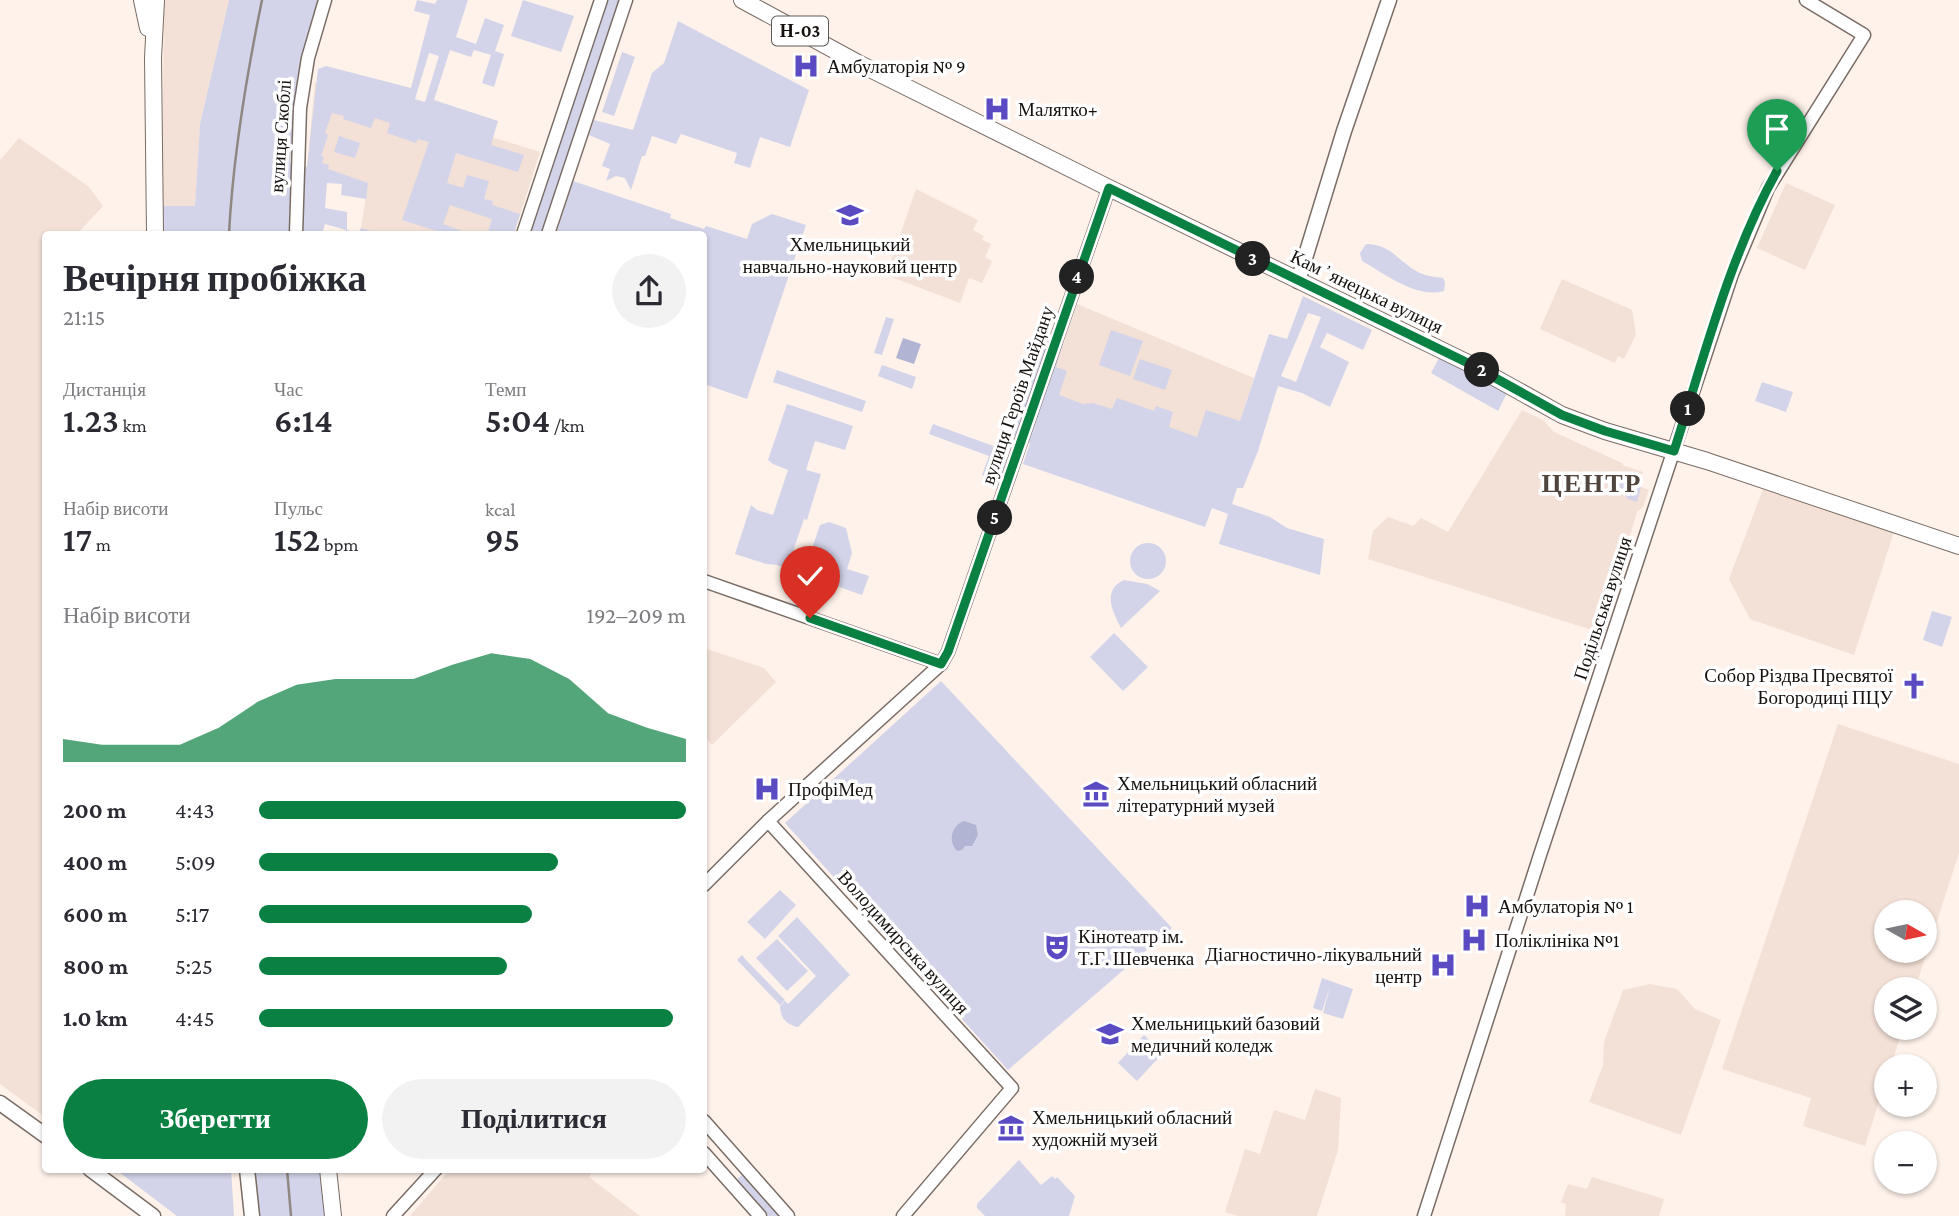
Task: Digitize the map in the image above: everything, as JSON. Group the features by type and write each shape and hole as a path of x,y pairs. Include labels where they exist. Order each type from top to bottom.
{"main road":[{"path":"142,0 153,58"},
{"path":"155,231 153,58 156,0"},
{"name":"Камʼянецька вулиця","path":"742,0 858,63 1472,365 1562,415 1959,546"},
{"path":"1298,281 1343,131 1389,0"},
{"path":"0,1103 42,1133"},
{"path":"95,1173 153,1216"},
{"path":"247,1173 252,1216"},
{"path":"328,1173 333,1216"}],"street":[{"name":"вулиця Скоблі","path":"296,231 302,98 308,58 325,0"},
{"path":"524,231 601,0"},
{"path":"549,231 626,0"},
{"name":"Подільська вулиця","path":"1424,1216 1731,274 1768,188 1864,34 1806,0"},
{"name":"вулиця Героїв Майдану","path":"707,882 768,821 941,664 948,652 1109,188"},
{"path":"707,582 941,664"},
{"name":"Володимирська вулиця","path":"768,821 1012,1088 903,1216"},
{"path":"707,1124 788,1216"},
{"path":"707,1156 760,1216"},
{"path":"393,1216 432,1173"}],"shaded area":[{"path":"164,0 229,0 200,124 195,206 162,206"},
{"path":"229,0 320,0 295,99 290,163 307,167 318,69 326,66 411,88 430,15 414,11 417,0 435,4 437,0 468,0 456,37 476,44 485,18 504,25 495,51 504,54 494,87 482,83 491,55 474,50 471,57 450,50 434,100 498,121 491,145 524,155 518,172 456,153 447,183 463,188 467,175 489,181 484,199 493,201 492,205 520,214 515,231 488,231 492,219 450,205 443,224 461,231 437,231 402,220 429,142 418,139 416,143 387,133 390,123 375,118 371,128 332,113 325,133 328,135 321,156 324,157 322,163 329,165 328,169 368,183 366,199 341,195 342,184 327,183 325,208 347,212 347,230 350,231 325,224 323,231 162,231 162,206 195,206 200,124","holes":["429,53 439,56 425,102 415,99"]},
{"path":"523,0 574,16 561,52 511,36"},
{"path":"604,0 624,0 546,231 526,231"},
{"path":"678,21 809,90 790,147 760,137 750,168 734,163 737,153 681,134 676,144 652,136 631,190 625,178 616,176 606,181 610,169 602,166 610,144 589,135 594,120 633,130 652,73 664,63"},
{"path":"622,52 635,57 614,116 602,112"},
{"path":"315,82 540,152 515,231 371,231 361,228 368,183 307,167"},
{"path":"339,136 360,143 355,158 334,152"},
{"path":"19,138 88,186 103,206 80,231 42,231 42,1115 0,1084 0,160"},
{"path":"573,181 671,214 670,218 747,239 752,224 772,214 806,225 747,399 707,385 707,231 557,231"},
{"path":"1786,183 1835,205 1805,270 1757,248"},
{"path":"916,189 978,220 973,230 984,236 982,240 991,244 985,257 992,261 982,283 969,278 960,303 886,275"},
{"path":"1366,244 1383,247 1420,273 1443,278 1444,291 1423,292 1401,284 1362,261 1360,253"},
{"path":"1562,279 1632,310 1636,334 1624,359 1618,356 1615,363 1540,329"},
{"path":"1303,296 1372,330 1363,350 1327,333 1320,347 1349,362 1330,407 1302,393 1278,386 1258,451 1243,488 1237,488 1232,504 1270,517 1287,528 1324,539 1320,575 1219,544 1228,514 1212,508 1205,527 1023,464 1030,443 1012,436 1045,339 1063,344 1056,367 1067,371 1059,395 1083,404 1093,403 1112,409 1117,398 1154,411 1156,406 1173,412 1169,427 1197,437 1206,410 1240,421 1269,334 1287,339","holes":["1308,313 1321,317 1296,382 1281,376"]},
{"path":"1077,304 1254,378 1228,458 1046,395"},
{"path":"886,317 894,319 882,355 874,353"},
{"path":"1111,330 1143,341 1130,376 1099,365"},
{"path":"903,338 921,344 914,364 896,358"},
{"path":"1440,356 1507,393 1498,411 1431,373"},
{"path":"1140,359 1172,370 1165,390 1133,379"},
{"path":"882,365 916,377 912,389 878,376"},
{"path":"777,370 866,401 862,412 773,382"},
{"path":"1762,382 1793,392 1786,412 1755,401"},
{"path":"787,404 853,426 845,450 815,441 806,470 821,474 807,520 804,519 792,554 808,560 820,525 829,522 846,528 852,553 847,569 869,576 862,595 777,565 735,554 751,505 773,515 788,470 768,460"},
{"path":"1522,410 1543,420 1554,432 1624,466 1643,472 1641,487 1649,490 1643,507 1637,512 1609,607 1596,617 1592,630 1368,559 1373,531 1388,517 1413,526 1421,518 1448,532"},
{"path":"933,424 1007,451 1005,458 1010,460 1003,482 982,475 989,456 929,434"},
{"path":"1621,474 1640,479 1637,502 1628,499 1618,484"},
{"path":"1765,484 1895,529 1854,655 1750,619 1729,579"},
{"path":"1148,543 1161,548 1166,561 1161,574 1148,579 1135,574 1130,561 1135,548"},
{"path":"1124,580 1147,584 1160,591 1121,628 1112,608 1111,595 1117,584"},
{"path":"1932,611 1952,617 1942,647 1923,640"},
{"path":"1114,633 1148,667 1123,691 1090,657"},
{"path":"707,649 764,668 776,682 712,745 707,739"},
{"path":"941,681 1172,928 1008,1070 785,823"},
{"path":"1838,724 1959,764 1959,853 1937,921 1937,900 1874,900 1874,963 1923,963 1919,977 1874,977 1874,1040 1899,1040 1895,1054 1874,1054 1874,1117 1865,1146 1803,1126 1811,1098 1722,1069"},
{"path":"964,821 976,825 978,835 972,846 965,846 957,851 952,843 952,834 956,826"},
{"path":"780,890 796,905 765,939 747,922"},
{"path":"797,917 850,975 798,1027 785,1020 780,1006 785,1001 788,1004 816,976 778,936"},
{"path":"777,939 808,971 787,991 756,958"},
{"path":"742,955 785,1000 780,1005 737,960"},
{"path":"1322,978 1353,989 1343,1019 1323,1013 1330,987 1322,1011 1313,1008"},
{"path":"1650,984 1677,989 1695,1009 1721,1020 1681,1135 1589,1102 1603,1065 1604,1042 1623,990"},
{"path":"1144,1035 1163,1053 1137,1081 1118,1063"},
{"path":"1315,1089 1341,1098 1338,1150 1317,1216 1238,1216 1225,1212 1245,1149 1260,1154 1274,1110 1305,1120"},
{"path":"1019,1160 1041,1185 1052,1176 1055,1179 1057,1177 1075,1196 1069,1216 985,1216 977,1208 977,1204"},
{"path":"120,1173 231,1173 234,1216 177,1216"},
{"path":"251,1173 323,1173 327,1216 256,1216"},
{"path":"447,1173 592,1173 589,1177 640,1216 410,1216"},
{"path":"743,1174 781,1216 768,1216 735,1181"},
{"path":"1592,1177 1664,1199 1659,1216 1565,1216 1566,1204 1561,1202 1568,1184 1587,1189"}],"railway":[{"path":"229,231 241,117 262,0"},
{"path":"287,1173 291,1216"}],"place":[{"name":"Амбулаторія № 9","path":"806,66"},
{"name":"Малятко+","path":"997,109"},
{"name":"Хмельницький навчально-науковий центр","path":"850,215"},
{"name":"Собор Різдва Пресвятої Богородиці ПЦУ","path":"1914,686"},
{"name":"ПрофіМед","path":"767,789"},
{"name":"Хмельницький обласний літературний музей","path":"1096,794"},
{"name":"Амбулаторія № 1","path":"1477,906"},
{"name":"Поліклініка №1","path":"1474,940"},
{"name":"Кінотеатр ім. Т.Г. Шевченка","path":"1057,947"},
{"name":"Діагностично-лікувальний центр","path":"1443,965"},
{"name":"Хмельницький базовий медичний коледж","path":"1110,1034"},
{"name":"Хмельницький обласний художній музей","path":"1011,1128"}],"district":[{"name":"ЦЕНТР","path":"1592,483"}],"route":[{"path":"810,618 941,664 948,652 1109,188 1472,365 1562,415 1583,424 1674,451 1731,274 1777,171"}]}
